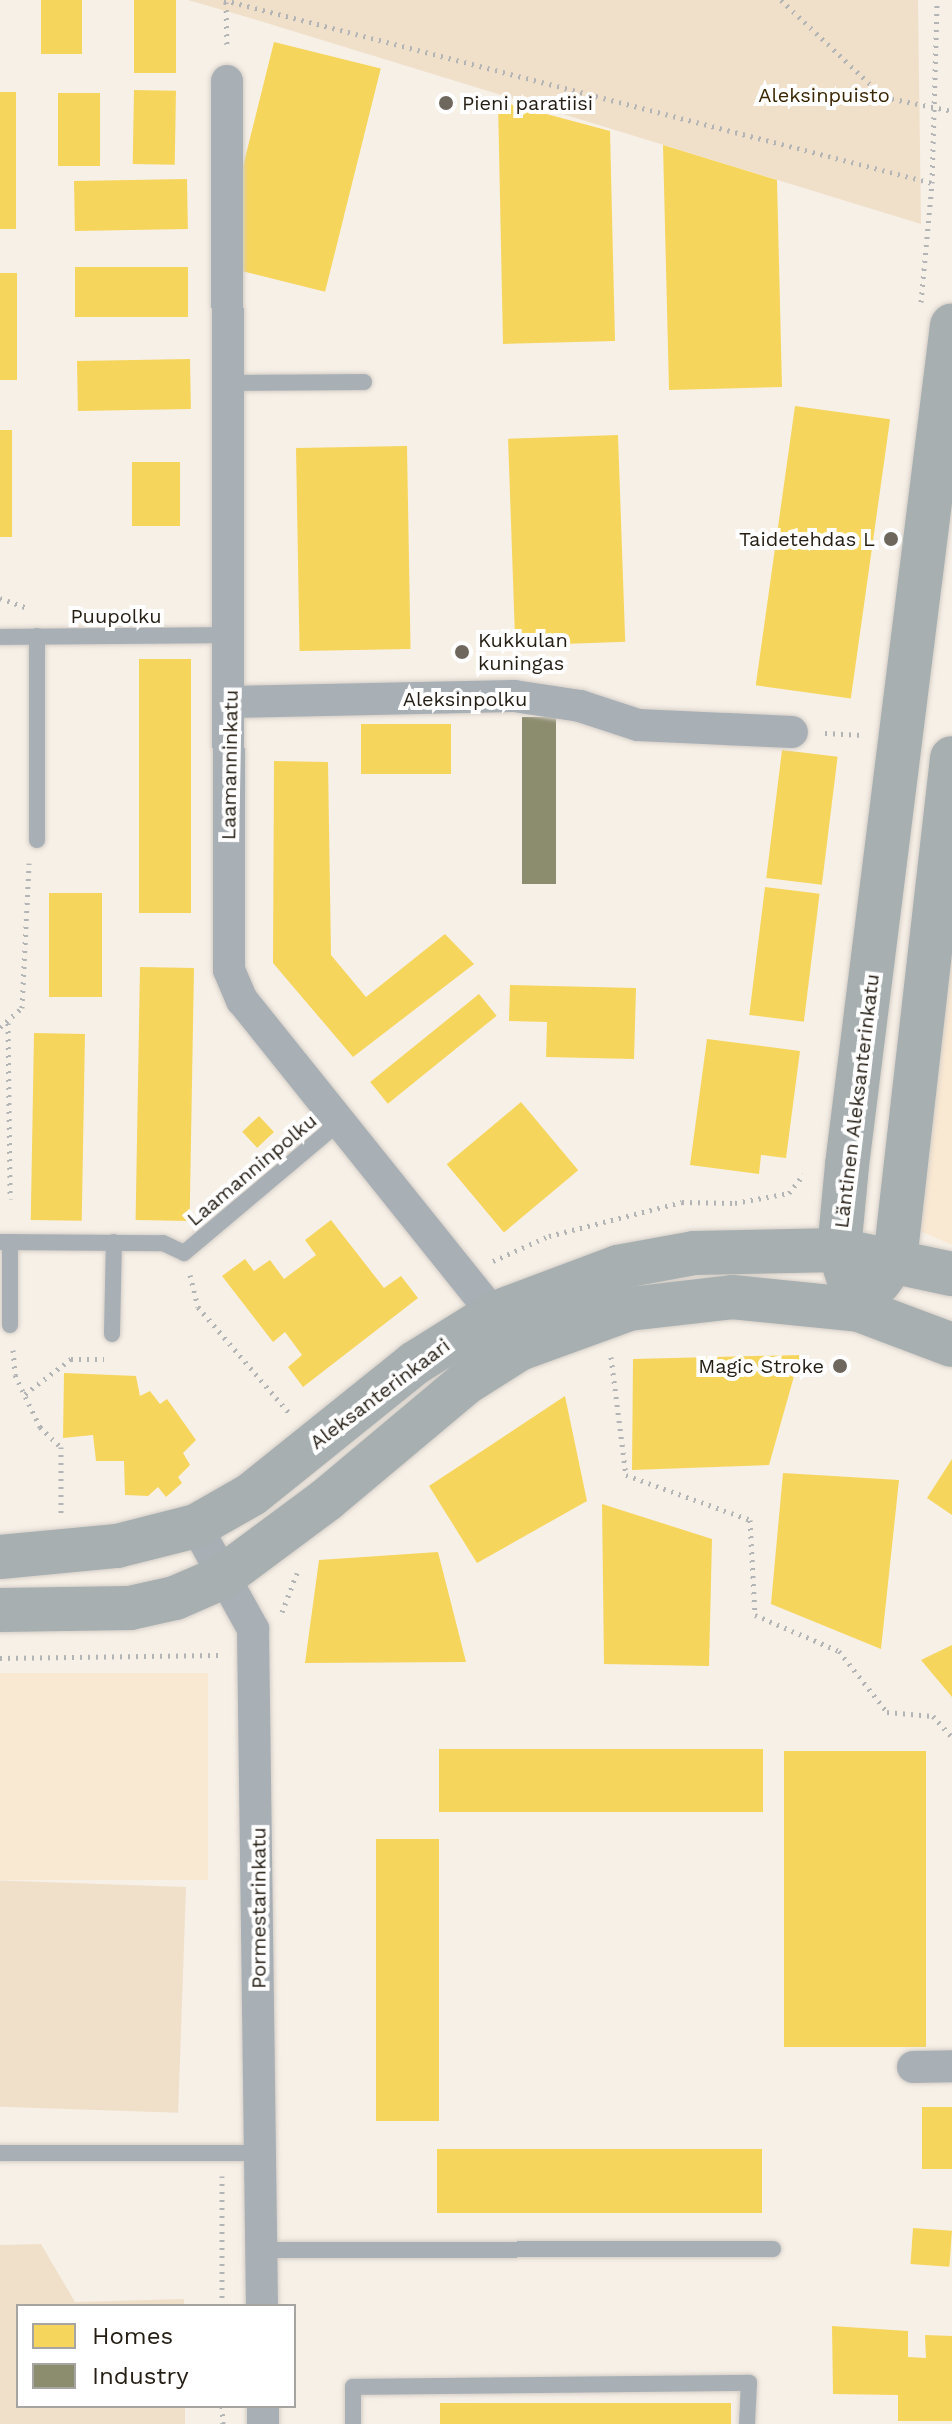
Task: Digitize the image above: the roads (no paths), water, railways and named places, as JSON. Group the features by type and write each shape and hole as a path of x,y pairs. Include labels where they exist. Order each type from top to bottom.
{"street":[{"name":"Laamanninkatu","path":"227,81 232,635 229,970 242,1000 495,1313 519,1349"},
{"name":"Läntinen Aleksanterinkatu","path":"859,1310 839,1250 952,326"},
{"name":"Aleksinpolku","path":"230,702 514,696 580,706 638,725 792,732"},
{"path":"859,1310 895,1260 952,758"},
{"name":"Aleksanterinkaari","path":"0,1557 117,1546 196,1526 252,1494 415,1363 495,1313 633,1264 694,1253 839,1250 952,1274"},
{"path":"0,1610 130,1608 175,1598 221,1578 326,1500 464,1384 519,1349 629,1309 681,1299 747,1298 859,1310 952,1345"},
{"path":"196,1526 221,1578"},
{"name":"Pormestarinkatu","path":"221,1578 253,1629 262,2304"},
{"path":"913,2067 952,2066"}],"lane":[{"path":"230,383 364,382"},
{"name":"Puupolku","path":"0,637 232,635"},
{"path":"37,636 37,840"},
{"name":"Laamanninpolku","path":"5,1242 163,1243 184,1253 341,1121"},
{"path":"5,1242 10,1325"},
{"path":"112,1334 114,1242"},
{"path":"0,2153 260,2153"},
{"path":"261,2250 773,2249"},
{"path":"353,2424 353,2387 749,2383 747,2424"}],"place":[{"name":"Pieni paratiisi","path":"446,103"},
{"name":"Taidetehdas L","path":"891,539"},
{"name":"Kukkulan kuningas","path":"462,652"},
{"name":"Magic Stroke","path":"840,1366"}],"park label":[{"name":"Aleksinpuisto","path":"824,95"}]}
